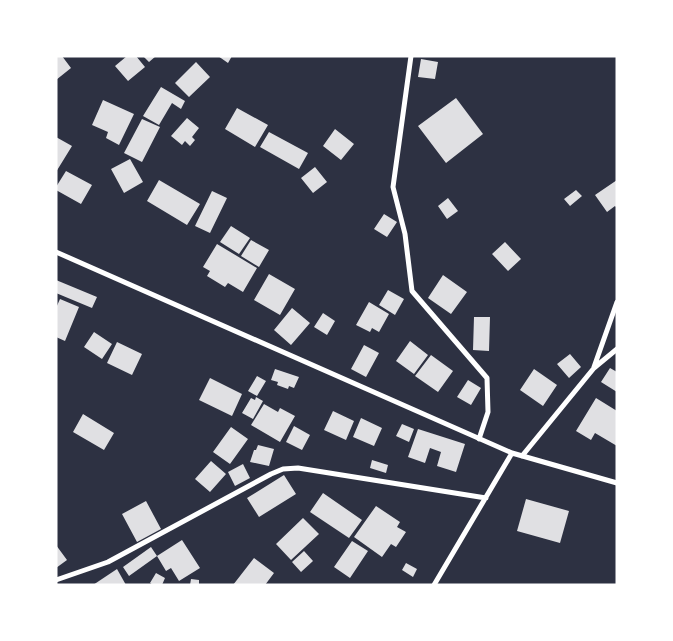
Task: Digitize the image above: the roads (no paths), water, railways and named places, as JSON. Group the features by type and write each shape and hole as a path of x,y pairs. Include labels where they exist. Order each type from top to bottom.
{"street":[{"path":"411,56 394,187 405,234 412,291 486,378 488,412 479,439"},
{"path":"56,252 512,453 617,483"},
{"path":"594,368 617,302"},
{"path":"522,456 594,368 617,349"},
{"path":"434,585 512,453"},
{"path":"56,580 108,562 283,469 298,468 486,498"}]}
